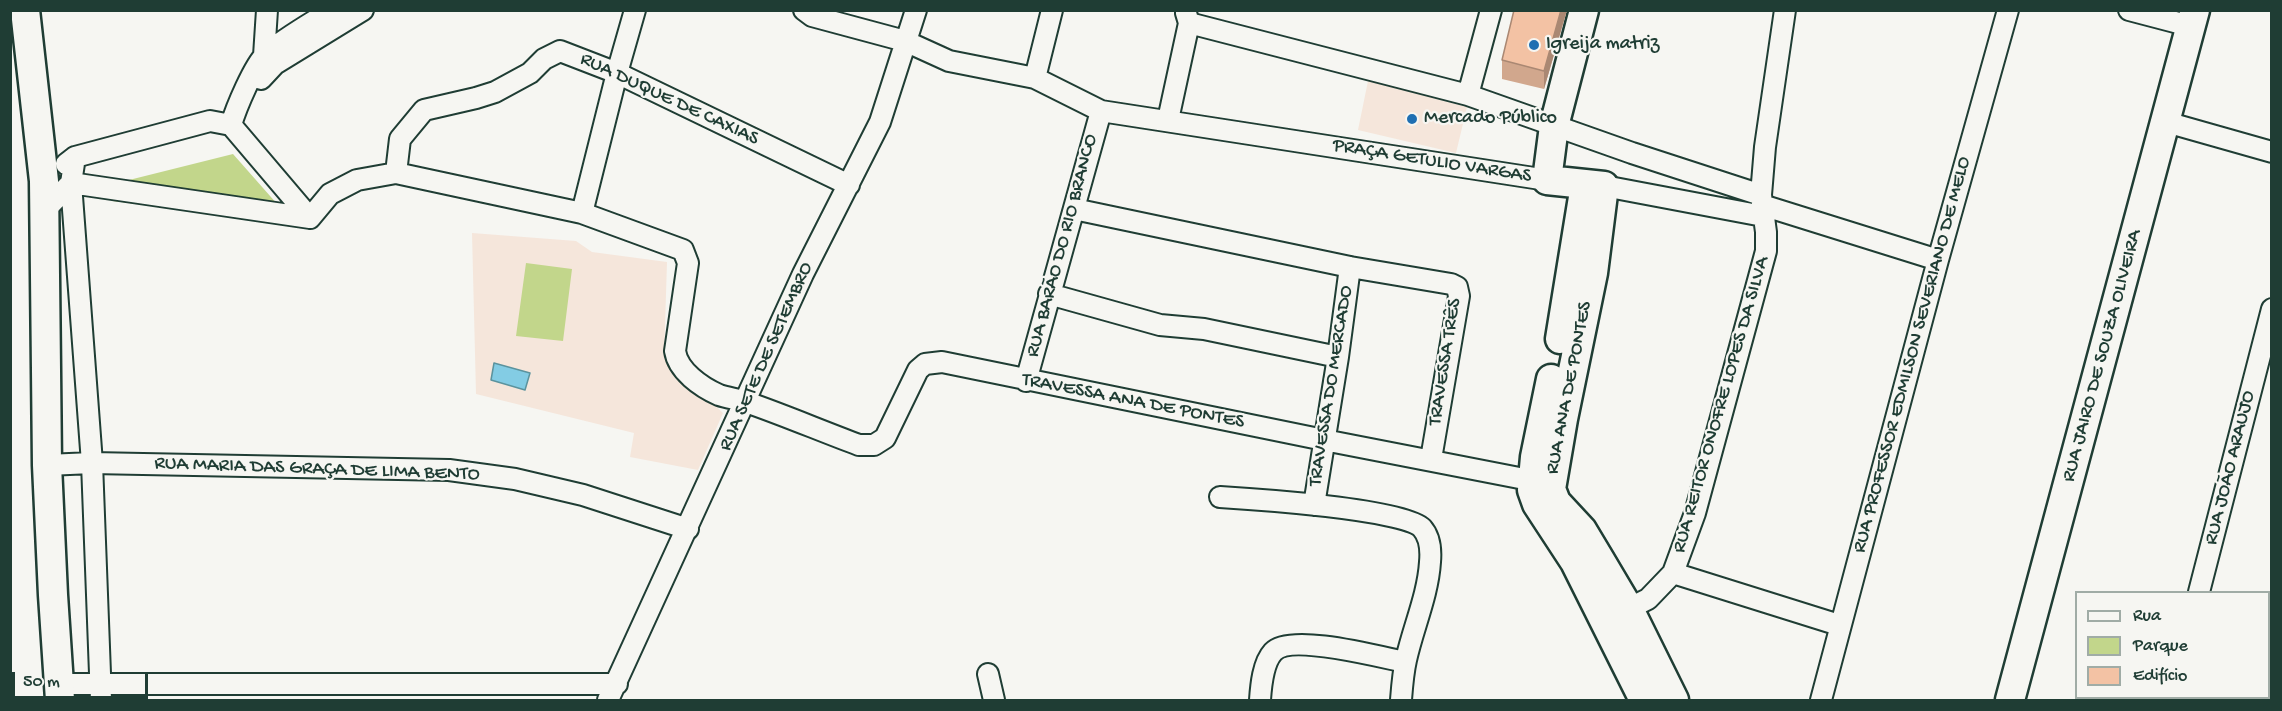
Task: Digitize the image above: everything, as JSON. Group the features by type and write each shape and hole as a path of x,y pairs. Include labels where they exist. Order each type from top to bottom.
{"main road":[{"path":"25,10 54,191 47,465 60,692"},
{"path":"1547,180 1554,126 1584,10"},
{"name":"RUA JAIRO DE SOUZA OLIVEIRA","path":"2010,700 2193,18"},
{"name":"PRAÇA GETULIO VARGAS","path":"1547,180 1595,185"},
{"name":"RUA ANA DE PONTES","path":"1595,185 1593,273 1541,482 1582,530 1617,615 1660,698"}],"street":[{"path":"267,10 270,60"},
{"path":"231,125 237,106 270,60 297,32 332,10"},
{"path":"270,60 363,10"},
{"path":"310,218 330,195 357,180 396,173 582,213 635,10"},
{"name":"RUA SETE DE SETEMBRO","path":"613,692 688,529 755,406 803,274 880,122 916,10"},
{"path":"1035,78 1052,10"},
{"path":"1468,95 1491,10"},
{"name":"RUA REITOR ONOFRE LOPES DA SILVA","path":"1617,615 1648,599 1673,573 1695,513 1766,251 1767,241 1762,205 1765,147 1785,10"},
{"name":"RUA PROFESSOR EDMILSON SEVERIANO DE MELO","path":"1821,700 1839,625 2008,10"},
{"path":"2129,10 2193,18"},
{"name":"PRAÇA GETULIO VARGAS","path":"808,13 905,41 949,61 1035,78 1101,111 1547,180"},
{"path":"1168,120 1187,17"},
{"name":"PRAÇA GETULIO VARGAS","path":"1187,17 1468,95 1762,205 1938,260"},
{"name":"RUA DUQUE DE CAXIAS","path":"396,173 400,139 424,110 495,92 530,73 544,59 560,51 617,73 849,185"},
{"name":"RUA BARÃO DO RIO BRANCO","path":"1026,381 1101,111"},
{"path":"101,693 92,463 54,191 75,157 210,121 231,125 310,218"},
{"path":"2166,122 2271,152"},
{"path":"54,191 75,157"},
{"name":"PRAÇA GETULIO VARGAS","path":"1595,185 1762,205"},
{"path":"54,191 310,218"},
{"path":"1074,209 1350,267"},
{"name":"TRAVESSA ANA DE PONTES","path":"582,213 683,250 688,263 675,351 684,369 701,384 719,395 866,446 880,443 885,438 913,378 926,364 942,362 1026,381 1541,482"},
{"name":"TRAVESSA TRÊS","path":"1350,267 1435,281 1457,287 1459,296 1431,459"},
{"name":"TRAVESSA DO MERCADO","path":"1314,505 1350,267"},
{"path":"1049,294 1160,325 1204,329 1338,357"},
{"name":"RUA JOÃO ARAUJO","path":"2199,591 2271,309"},
{"name":"RUA MARIA DAS GRAÇA DE LIMA BENTO","path":"47,465 92,463 449,470 515,479 571,492 688,529"},
{"path":"1220,497 1314,505 1401,517 1421,527 1429,540 1430,562 1405,662 1401,700"},
{"path":"1673,573 1839,625"},
{"path":"1260,700 1267,661 1282,645 1295,643 1332,647 1405,662"},
{"path":"988,674 994,700"},
{"path":"60,692 613,692"}],"shaded area":[{"name":"Mercado Público","path":"1368,81 1467,107 1456,153 1358,130"},
{"path":"472,233 576,241 592,252 667,262 664,358 723,413 698,470 630,457 634,433 476,394"}],"green space":[{"path":"233,154 278,205 267,219 112,201 109,185"},
{"path":"526,263 572,269 563,341 516,336"}],"water":[{"path":"494,363 530,373 525,390 491,380"}],"building":[{"name":"Igreija matriz","path":"1514,10 1561,10 1544,71 1502,60"}],"place":[{"name":"Igreija matriz","path":"1534,45"},
{"name":"Mercado Público","path":"1412,119"}]}
